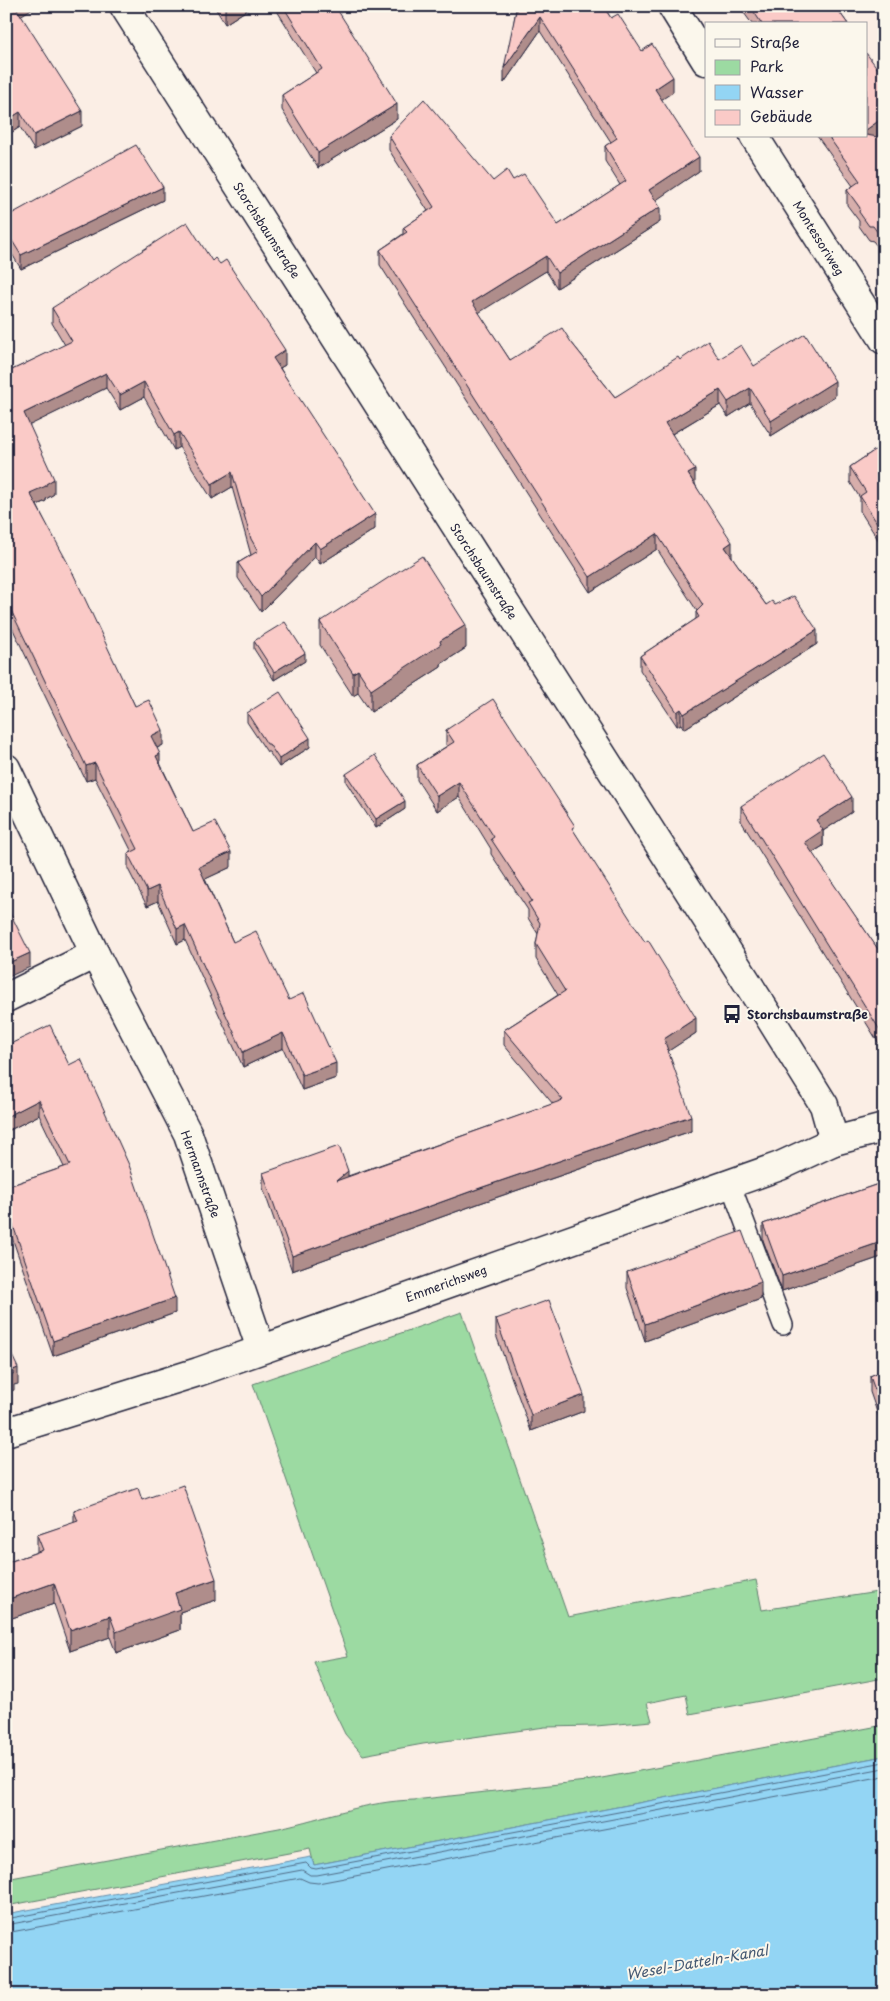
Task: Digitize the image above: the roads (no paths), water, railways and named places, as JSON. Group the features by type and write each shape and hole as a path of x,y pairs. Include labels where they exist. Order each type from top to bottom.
{"street":[{"name":"Storchsbaumstraße","path":"124,6 824,1105 834,1141"},
{"path":"672,6 705,59"},
{"name":"Montessoriweg","path":"755,138 884,340"},
{"name":"Hermannstraße","path":"6,768 94,954 188,1134 262,1349"},
{"path":"6,998 94,954"},
{"name":"Emmerichsweg","path":"6,1432 198,1372 780,1166 834,1141 884,1128"}],"lane":[{"path":"730,1183 784,1325"}],"water":[{"name":"Wesel-Datteln-Kanal","path":"884,1756 884,1995 6,1995 6,1914 311,1857 314,1865"}],"place":[{"name":"Storchsbaumstraße","path":"732,1014"}]}
